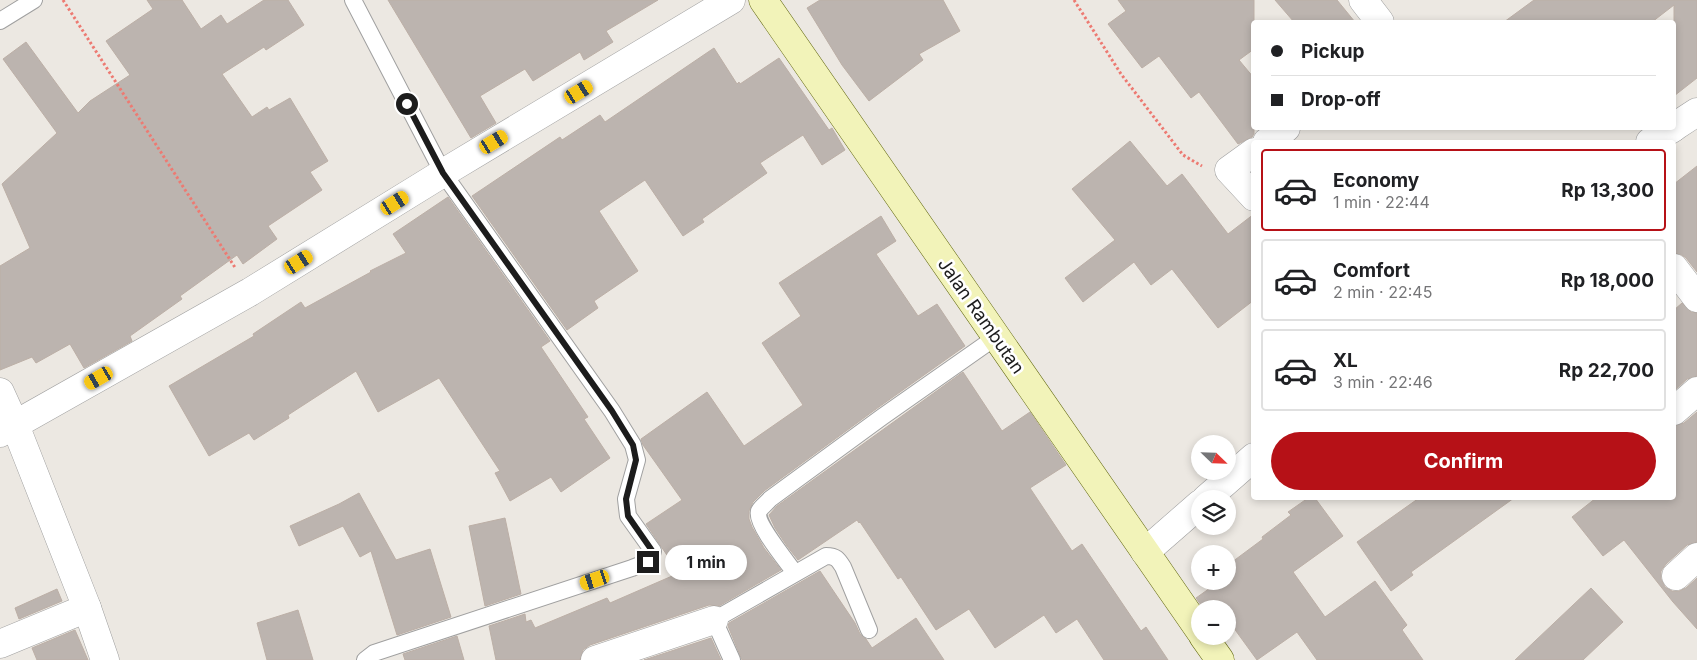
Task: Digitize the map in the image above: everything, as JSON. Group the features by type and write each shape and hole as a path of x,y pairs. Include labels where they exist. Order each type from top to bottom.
{"street":[{"path":"8,429 250,292 443,173 731,0"},
{"name":"Jalan Rambutan","path":"763,0 1191,618"},
{"path":"1363,0 1378,20"},
{"path":"1676,125 1697,112"},
{"path":"1269,140 1283,130"},
{"path":"1653,140 1668,130"},
{"path":"1251,154 1229,170 1251,194"},
{"path":"1676,271 1697,298"},
{"path":"1676,409 1697,391"},
{"path":"0,392 8,429 87,608 105,660"},
{"path":"1216,490 1251,460"},
{"path":"1145,552 1191,512"},
{"path":"1676,576 1697,558"},
{"path":"0,644 87,608"},
{"path":"594,660 714,620"},
{"path":"1209,645 1220,660"}],"lane":[{"path":"1,19 34,0"},
{"path":"353,0 443,173 612,411 633,445 636,460 626,499 628,516 653,552 648,562 374,653 365,660"},
{"path":"795,573 762,526 758,516 770,499 996,337"},
{"path":"732,660 714,620 826,556 833,556 843,566 869,630"}],"path":[{"path":"63,0 250,292"},
{"path":"1074,0 1121,74 1183,156 1203,166 1229,170"}],"building":[{"path":"147,0 182,0 201,29 221,15 227,24 264,0 288,0 304,25 266,50 264,47 222,74 252,117 267,107 269,110 290,98 328,161 310,172 322,190 268,226 277,239 243,264 237,255 180,296 182,299 130,336 132,341 84,368 70,344 36,363 32,357 0,370 0,266 30,248 2,184 57,133 3,59 26,42 78,113 90,101 130,75 106,41 153,9"},
{"path":"388,0 658,0 606,31 613,42 584,60 580,52 533,81 525,69 480,96 496,123 471,138"},
{"path":"820,0 943,0 960,31 919,54 923,60 869,101 842,65 807,8"},
{"path":"1118,0 1254,0 1254,20 1251,20 1251,51 1239,60 1251,74 1251,130 1254,130 1252,137 1238,144 1199,92 1191,98 1159,56 1142,68 1108,24 1126,11"},
{"path":"1275,0 1337,0 1353,20 1292,20"},
{"path":"1534,0 1697,0 1697,78 1676,94 1676,20 1674,20 1674,5 1655,20 1507,20"},
{"path":"714,48 737,84 739,82 740,84 779,58 829,130 832,128 845,150 822,165 803,135 760,163 767,173 702,219 704,222 683,236 645,180 599,211 638,271 594,301 598,308 567,330 472,196 560,137 562,140 600,115 605,122"},
{"path":"1130,141 1167,186 1182,174 1228,234 1251,216 1251,302 1218,328 1172,269 1151,285 1134,262 1083,302 1065,278 1115,240 1072,189"},
{"path":"1697,166 1697,272 1686,258 1676,253 1676,182"},
{"path":"448,197 550,341 541,347 588,417 584,419 610,458 561,492 551,477 510,501 495,473 500,471 439,378 378,412 356,371 288,415 289,418 254,440 249,433 209,456 169,386 254,336 253,334 301,302 305,308 406,253 393,234"},
{"path":"881,216 896,241 876,254 918,316 937,304 965,346 764,491 753,502 749,511 752,527 764,548 781,570 719,606 709,605 590,645 583,650 580,660 496,660 489,626 525,614 526,622 531,620 535,628 607,598 610,603 679,573 646,524 682,500 643,445 641,439 707,392 744,446 803,405 762,343 801,316 779,283"},
{"path":"1682,303 1691,312 1697,313 1697,376 1687,379 1676,389 1676,308"},
{"path":"963,372 1002,431 1030,412 1066,465 1030,488 1072,551 1082,544 1141,631 1146,627 1168,660 1104,660 1077,619 1056,633 1044,615 995,648 969,609 936,630 901,577 898,579 857,520 798,560 787,546 769,515 777,506"},
{"path":"1697,412 1697,542 1687,545 1666,564 1661,571 1661,579 1665,587 1672,591 1679,591 1686,588 1697,578 1697,629 1624,540 1603,556 1572,517 1593,500 1676,500 1676,425 1684,423"},
{"path":"359,493 396,560 430,549 451,617 397,635 371,551 360,557 343,526 299,546 290,526"},
{"path":"1305,500 1316,500 1343,536 1293,572 1325,617 1375,581 1407,625 1402,630 1423,660 1317,660 1297,632 1257,660 1236,631 1236,600 1197,600 1196,598 1207,590 1236,590 1236,559 1291,515 1288,512"},
{"path":"1416,500 1511,500 1411,572 1413,575 1391,591 1357,542"},
{"path":"505,518 521,594 485,606 469,526"},
{"path":"820,571 855,623 860,634 872,648 916,618 944,660 742,660 728,626 729,623"},
{"path":"1591,588 1623,622 1583,660 1515,660"},
{"path":"57,589 62,601 19,619 15,608"},
{"path":"298,610 313,660 267,660 257,623"},
{"path":"75,630 88,660 37,660 32,648"},
{"path":"457,636 464,660 405,660 403,654"},
{"path":"711,638 721,660 644,660"}],"route":[{"path":"407,104 443,173 612,411 633,445 636,460 626,499 628,516 653,552 648,562"}]}
